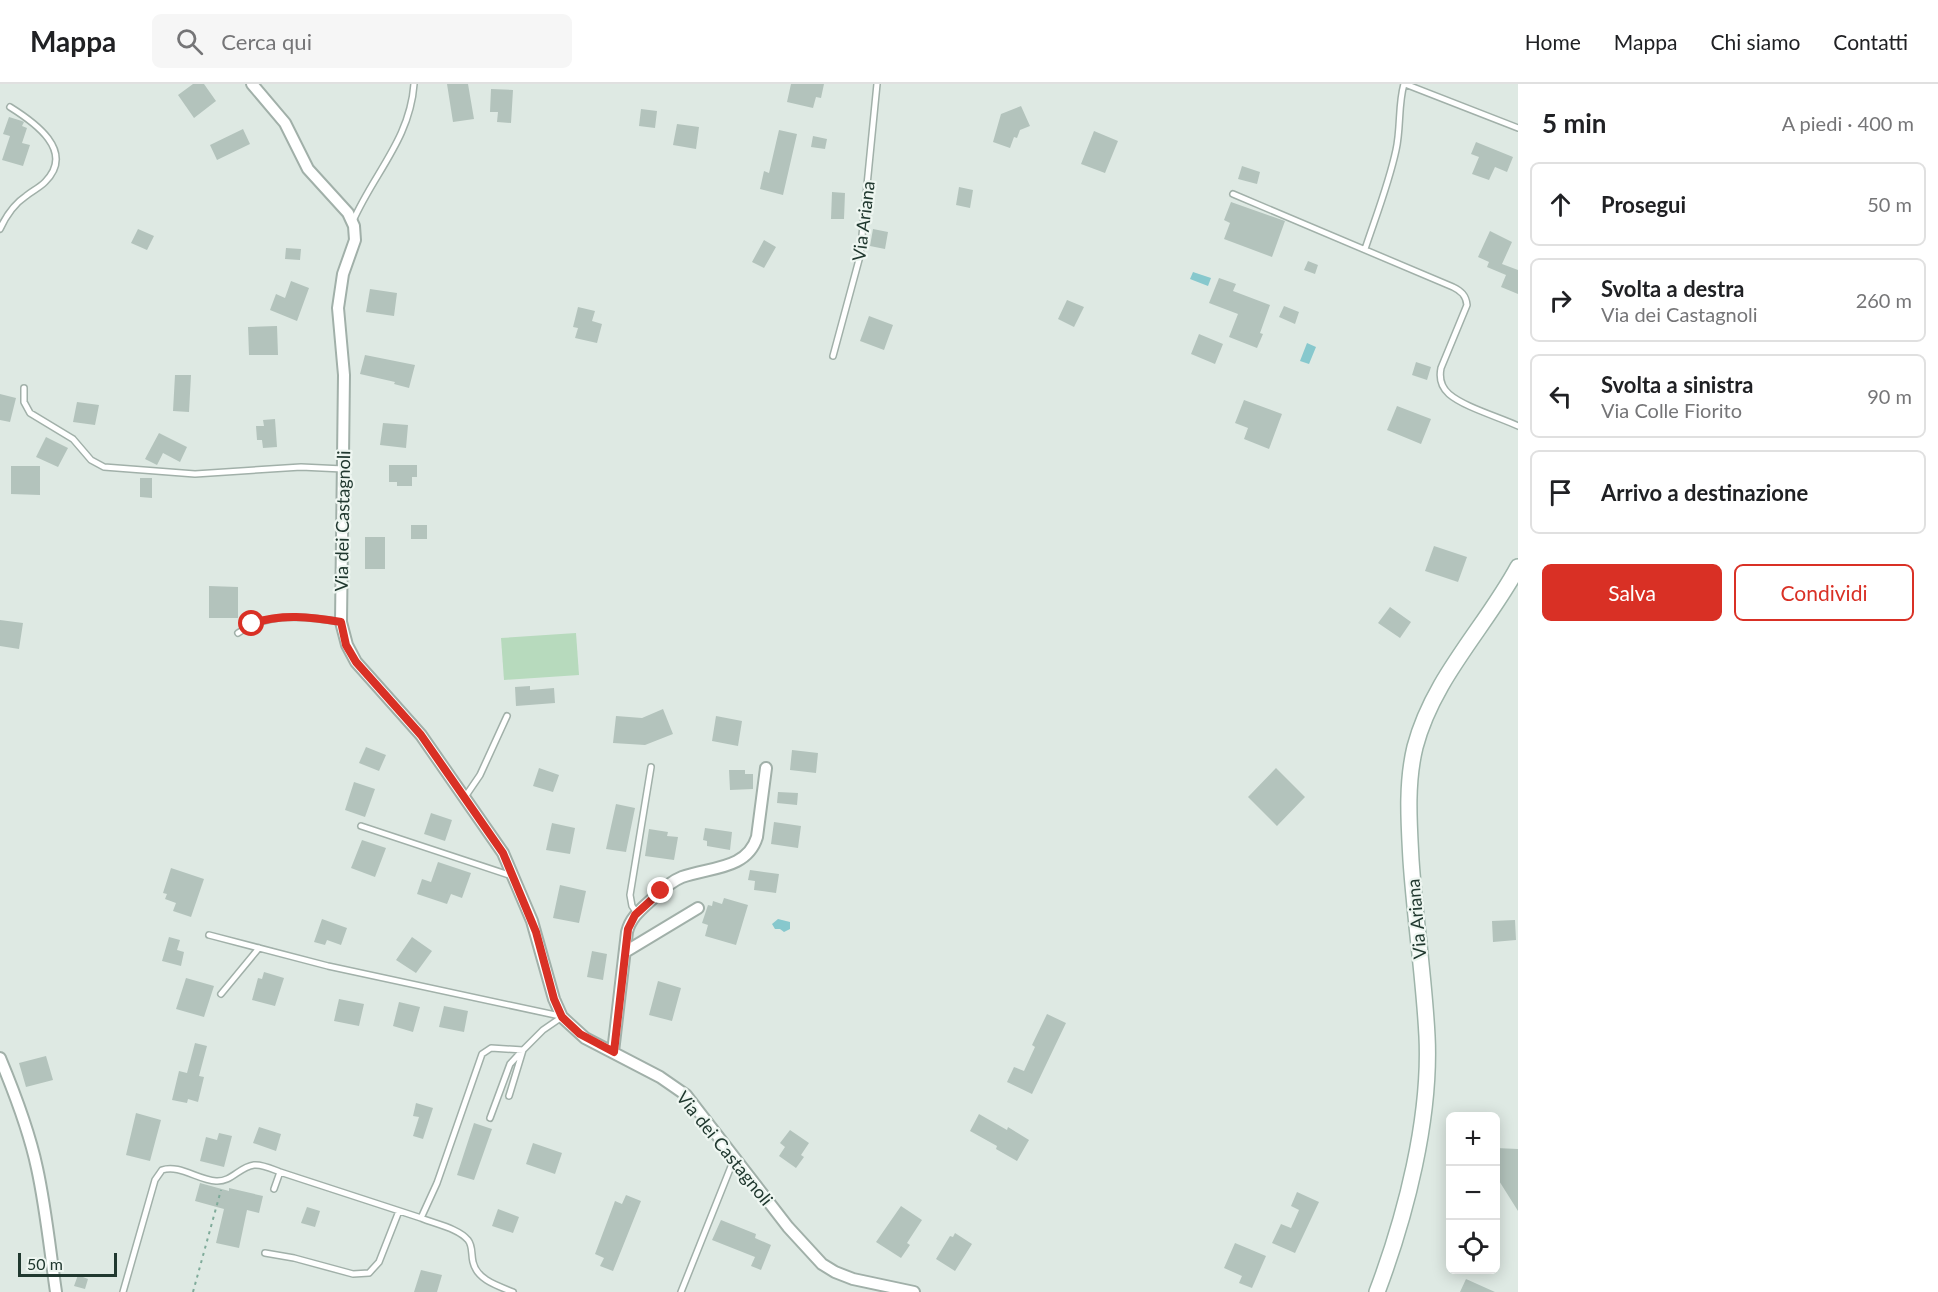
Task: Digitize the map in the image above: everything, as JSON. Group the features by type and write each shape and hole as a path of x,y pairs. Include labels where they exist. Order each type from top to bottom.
{"main road":[{"name":"Via Ariana","path":"1377,1292 1396,1236 1410,1180 1421,1124 1426,1078 1426,1026 1409,823 1412,761 1420,731 1436,696 1463,649 1518,567"}],"street":[{"path":"252,84 285,123 308,169 353,221"},
{"name":"Via dei Castagnoli","path":"353,221 355,240 341,281 338,308 344,375 341,622 346,645 356,662 421,735 499,846 536,932 554,999 562,1017 580,1034 681,1091 799,1240 828,1268 853,1280 914,1292"},
{"path":"614,1052 629,925 637,913 676,880 730,865 747,854 757,837 766,768"},
{"path":"625,952 698,908"},
{"path":"1,1062 24,1122 35,1161 56,1292"}],"lane":[{"name":"Via dei Castagnoli","path":"353,221 364,197 401,136 410,111 414,84"},
{"name":"Via Ariana","path":"833,356 860,256 877,84"},
{"path":"1365,249 1396,153 1404,84 1518,128"},
{"path":"0,229 17,203 46,181 55,163 53,150 45,134 38,126 10,107"},
{"path":"1233,194 1453,287 1465,296 1467,305 1441,368 1442,385 1461,401 1518,426"},
{"path":"24,388 24,402 30,413 69,436 81,446 91,460 104,467 195,474 301,467 343,469"},
{"path":"238,633 252,624 269,619 314,618 341,622"},
{"path":"465,797 480,775 507,716"},
{"path":"637,913 632,906 630,895 651,767"},
{"path":"361,826 514,877"},
{"path":"209,935 361,973 562,1017"},
{"path":"221,994 259,948"},
{"path":"490,1118 510,1064 543,1030 562,1017"},
{"path":"421,1218 433,1196 482,1054 491,1048 523,1050"},
{"path":"509,1096 523,1050"},
{"path":"681,1292 735,1157"},
{"path":"123,1292 155,1180 162,1170 170,1168 206,1180 224,1181 254,1165 421,1218 458,1233 467,1239 472,1248 473,1263 477,1272 490,1282 513,1292"},
{"path":"274,1189 280,1172"},
{"path":"265,1253 303,1260 353,1274 369,1273 379,1262 399,1211"}],"path":[{"path":"193,1292 224,1181"}],"green space":[{"path":"576,633 579,675 504,680 501,638"}],"water":[{"path":"1193,272 1211,278 1208,286 1190,279"},
{"path":"1307,343 1316,347 1309,364 1300,361"},
{"path":"778,919 790,922 790,929 784,932 775,929 772,924"}],"building":[{"path":"193,84 204,84 216,101 194,118 178,95"},
{"path":"447,84 468,84 474,119 453,122"},
{"path":"791,84 824,84 821,98 816,97 813,108 787,102"},
{"path":"491,89 513,90 511,123 497,122 498,112 490,112"},
{"path":"1021,106 1030,126 1020,130 1017,138 1014,137 1010,148 993,142 1001,114"},
{"path":"641,109 657,111 655,128 639,126"},
{"path":"9,117 24,122 22,126 27,128 22,143 30,145 23,166 2,160 10,136 3,134"},
{"path":"677,124 699,127 696,149 673,145"},
{"path":"243,129 250,144 217,160 210,145"},
{"path":"779,130 797,134 783,195 760,189 764,171 769,173"},
{"path":"1094,131 1118,141 1105,173 1081,164"},
{"path":"813,136 827,139 825,149 811,147"},
{"path":"1476,142 1513,157 1507,172 1495,167 1489,180 1472,174 1479,157 1471,154"},
{"path":"1242,166 1260,172 1257,184 1238,179"},
{"path":"959,187 973,190 970,208 956,205"},
{"path":"832,192 845,193 844,219 831,219"},
{"path":"1231,202 1285,221 1272,257 1224,239 1230,223 1224,220"},
{"path":"138,229 154,236 147,250 131,243"},
{"path":"873,229 888,232 885,249 870,246"},
{"path":"1490,231 1512,242 1502,264 1518,270 1518,294 1501,287 1506,275 1487,267 1489,262 1478,257"},
{"path":"764,240 776,247 764,268 752,262"},
{"path":"286,248 301,249 300,260 285,259"},
{"path":"1308,261 1318,265 1315,274 1304,270"},
{"path":"1219,278 1236,284 1233,291 1270,305 1257,348 1229,337 1238,314 1209,303"},
{"path":"291,281 309,288 297,321 270,310 276,294 285,298"},
{"path":"370,289 397,293 394,316 366,312"},
{"path":"1067,300 1084,307 1074,327 1058,319"},
{"path":"1284,306 1299,312 1295,324 1279,317"},
{"path":"578,307 595,311 592,321 602,324 597,343 575,338 578,328 573,327"},
{"path":"869,316 893,325 884,350 860,341"},
{"path":"277,326 278,355 249,355 248,327"},
{"path":"1199,334 1223,344 1215,364 1191,354"},
{"path":"365,355 415,365 409,388 394,384 395,382 360,374"},
{"path":"1416,362 1431,367 1427,380 1412,375"},
{"path":"175,375 191,375 189,412 173,411"},
{"path":"0,394 16,398 10,422 0,420"},
{"path":"1244,400 1282,414 1269,449 1244,439 1248,428 1235,423"},
{"path":"77,402 99,405 95,425 73,422"},
{"path":"1397,406 1431,419 1421,444 1387,430"},
{"path":"275,419 277,447 263,448 262,440 257,440 256,426 264,426 263,420"},
{"path":"383,423 408,425 406,448 380,445"},
{"path":"159,433 187,447 180,462 163,453 157,465 145,459"},
{"path":"46,437 68,448 58,467 36,457"},
{"path":"389,465 417,465 417,477 412,477 412,486 397,486 397,482 389,482"},
{"path":"11,466 40,466 40,495 11,494"},
{"path":"140,478 152,478 152,498 140,497"},
{"path":"411,525 427,525 427,539 411,539"},
{"path":"365,537 385,537 385,569 365,569"},
{"path":"1434,546 1467,557 1458,582 1425,571"},
{"path":"209,586 238,587 238,618 209,618"},
{"path":"1390,607 1411,622 1400,638 1378,623"},
{"path":"0,620 23,623 19,649 0,646"},
{"path":"530,686 530,690 554,688 555,703 516,706 515,687"},
{"path":"663,709 673,734 645,745 613,743 616,716 642,718"},
{"path":"716,716 742,721 738,746 712,741"},
{"path":"366,747 386,755 379,771 359,763"},
{"path":"792,750 818,753 816,773 790,770"},
{"path":"539,768 559,775 553,792 533,786"},
{"path":"1276,768 1305,797 1277,826 1248,797"},
{"path":"729,770 745,770 745,774 753,774 753,789 730,790"},
{"path":"354,782 375,789 365,817 345,810"},
{"path":"778,792 798,793 797,805 777,803"},
{"path":"616,804 635,808 626,852 606,849"},
{"path":"431,813 452,820 445,841 424,834"},
{"path":"774,822 801,826 798,848 771,844"},
{"path":"552,823 575,828 570,854 546,850"},
{"path":"705,828 732,832 730,850 707,846 707,841 703,840"},
{"path":"649,829 668,832 667,836 678,837 674,860 645,856"},
{"path":"362,840 386,848 375,877 351,868"},
{"path":"438,862 471,873 462,898 451,894 447,904 417,894 422,879 431,882"},
{"path":"171,868 204,879 191,917 173,911 176,903 165,899 167,894 163,893"},
{"path":"750,870 779,874 776,893 754,890 755,881 748,880"},
{"path":"560,885 586,891 579,923 553,918"},
{"path":"724,898 748,905 736,945 705,936 708,925 702,923 708,905 712,906 713,901 722,904"},
{"path":"322,919 347,928 341,945 327,940 325,945 314,942"},
{"path":"1515,920 1516,940 1493,942 1492,921"},
{"path":"169,937 180,940 177,950 184,952 181,966 162,961"},
{"path":"412,937 432,951 416,973 396,960"},
{"path":"592,951 607,954 603,980 587,977"},
{"path":"264,972 284,978 275,1006 252,1000 258,978 262,979"},
{"path":"186,978 214,986 204,1017 176,1009"},
{"path":"658,981 681,988 672,1021 649,1015"},
{"path":"339,999 364,1004 359,1026 334,1021"},
{"path":"399,1002 420,1007 413,1032 393,1026"},
{"path":"444,1006 468,1011 464,1032 439,1027"},
{"path":"1047,1014 1066,1023 1032,1094 1007,1082 1014,1067 1024,1071 1035,1047 1032,1045"},
{"path":"195,1043 207,1046 199,1076 204,1077 198,1102 188,1099 187,1103 172,1100 179,1071 187,1073"},
{"path":"46,1056 53,1080 26,1087 19,1063"},
{"path":"416,1103 433,1108 423,1139 413,1136 419,1117 413,1116"},
{"path":"136,1113 161,1120 150,1161 126,1155"},
{"path":"979,1114 1007,1130 1008,1127 1029,1140 1017,1161 996,1149 997,1146 970,1131"},
{"path":"474,1123 492,1129 474,1180 457,1175"},
{"path":"259,1127 281,1134 276,1151 253,1143"},
{"path":"790,1130 809,1143 801,1155 804,1157 796,1168 779,1156 785,1147 780,1143"},
{"path":"219,1133 232,1136 224,1167 200,1161 206,1137 217,1140"},
{"path":"533,1143 562,1153 555,1174 526,1164"},
{"path":"1500,1148 1518,1149 1518,1211 1500,1182"},
{"path":"200,1183 229,1191 229,1188 263,1196 259,1213 247,1210 239,1248 216,1243 224,1209 195,1201"},
{"path":"1297,1192 1319,1202 1295,1253 1272,1243 1281,1224 1291,1228 1299,1210 1291,1206"},
{"path":"626,1195 641,1201 613,1271 600,1266 604,1258 595,1254 615,1201 622,1204"},
{"path":"901,1206 922,1220 907,1243 910,1245 901,1258 876,1242"},
{"path":"307,1207 320,1211 315,1227 301,1223"},
{"path":"498,1209 519,1217 513,1233 492,1226"},
{"path":"721,1220 756,1234 755,1238 771,1245 761,1270 751,1266 755,1257 712,1240"},
{"path":"955,1233 972,1244 955,1271 936,1259 950,1236 953,1237"},
{"path":"1235,1243 1266,1256 1252,1288 1239,1283 1242,1276 1224,1268"},
{"path":"421,1270 442,1275 437,1292 414,1292"},
{"path":"78,1275 88,1279 85,1289 74,1286"},
{"path":"1466,1279 1495,1292 1460,1292"}],"route":[{"path":"252,624 265,620 293,618 341,622 346,645 356,662 421,735 503,853 536,932 554,999 562,1017 574,1030 614,1052 630,922 661,891"}]}
